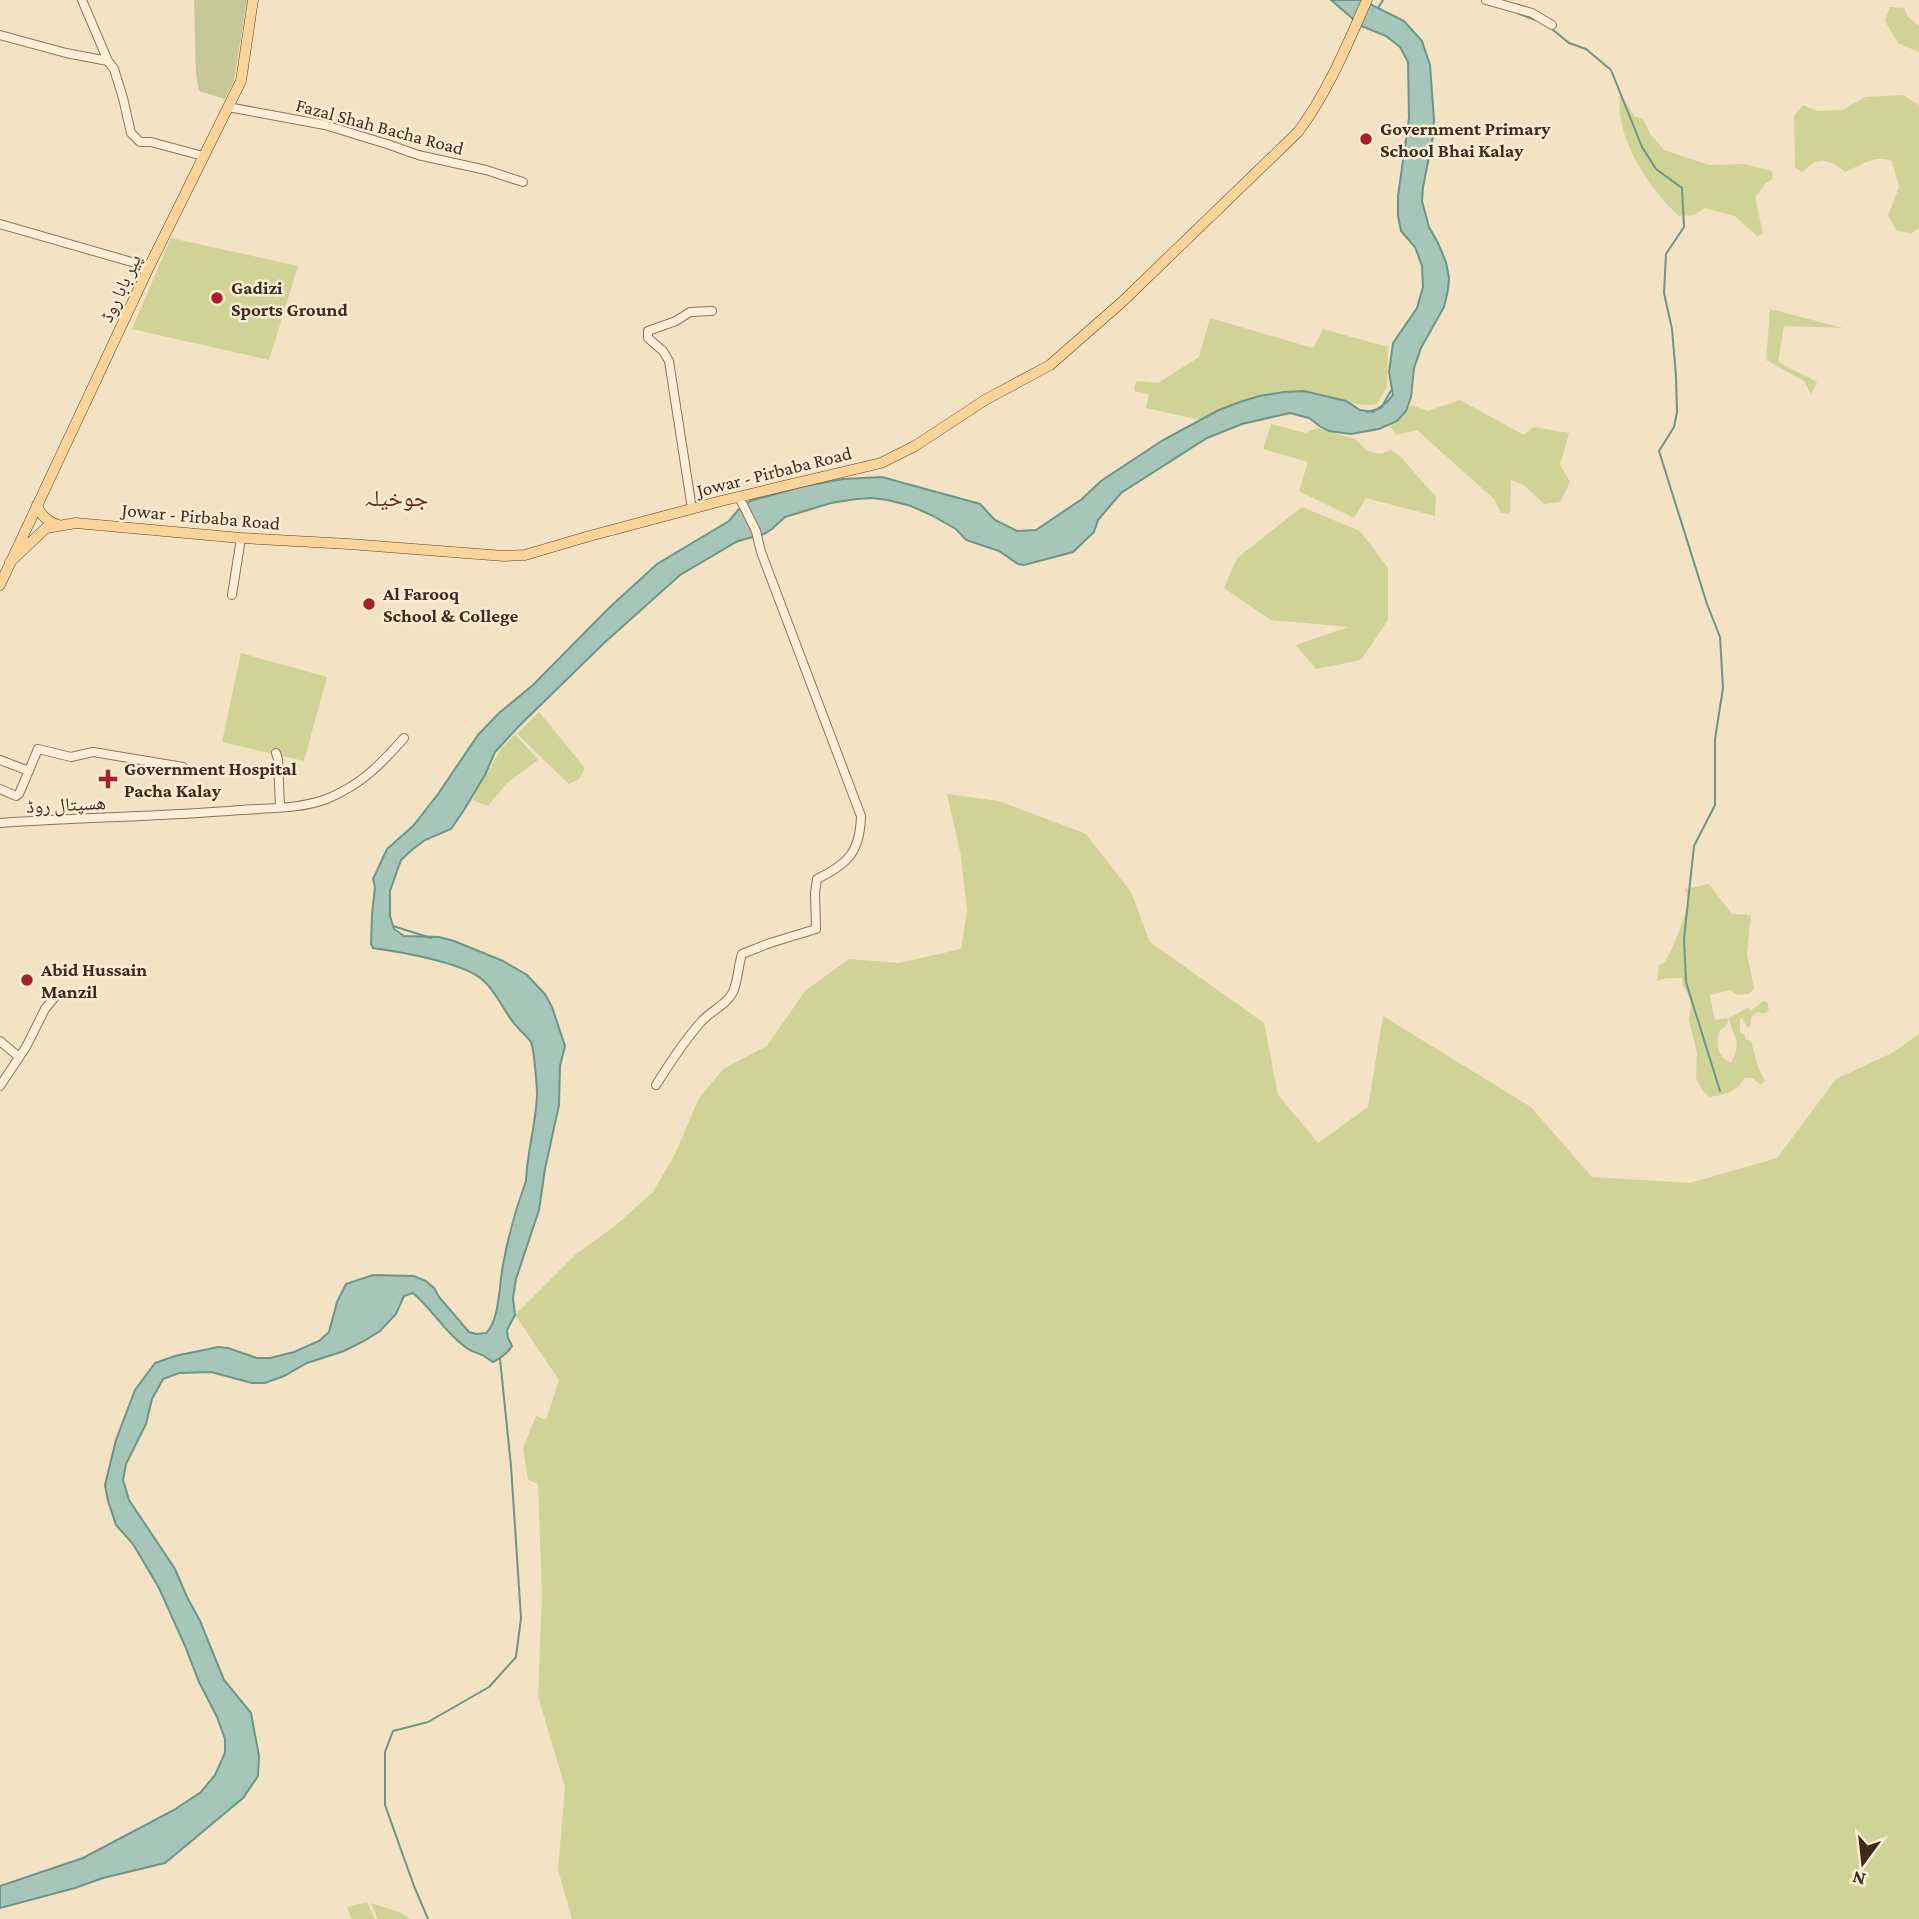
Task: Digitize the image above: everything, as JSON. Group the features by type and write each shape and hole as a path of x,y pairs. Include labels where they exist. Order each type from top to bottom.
{"main road":[{"name":"پیر بابا روڈ","path":"0,585 149,267 241,81 253,0"},
{"name":"Jowar - Pirbaba Road","path":"59,525 76,523 241,538 504,556 525,555 692,509 881,463 915,446 985,400 1050,365 1122,302 1298,132 1329,84 1367,0"},
{"path":"37,505 49,522 59,525"},
{"path":"10,562 46,528 59,525"}],"street":[{"path":"82,0 107,61 114,69 131,133 140,142 151,142 203,156"},
{"path":"1486,0 1532,13 1552,25"},
{"path":"0,34 66,53 107,61"},
{"name":"Fazal Shah Bacha Road","path":"228,107 325,125 418,155 486,170 523,182"},
{"path":"0,224 149,267"},
{"path":"692,509 669,361 648,338 648,331 676,321 690,312 712,311"},
{"path":"656,1085 678,1048 734,990 742,954 816,929 817,879 838,869 857,846 861,834 861,816 755,531 739,497"},
{"path":"232,595 241,538"},
{"name":"ھسپتال روڈ","path":"0,823 72,818 182,816 302,805 328,799 351,787 376,769 404,738"},
{"path":"0,789 16,796 19,794 38,749 71,757 93,752 183,767"},
{"path":"276,752 280,807"},
{"path":"0,760 29,771"},
{"path":"0,1086 45,1009 58,993"},
{"path":"0,1041 19,1057"}],"green space":[{"path":"194,0 247,0 234,81 225,99 199,91"},
{"path":"1890,7 1904,8 1908,17 1919,26 1919,52 1898,43 1885,21"},
{"path":"1903,95 1919,105 1919,228 1911,233 1897,231 1888,216 1899,187 1892,161 1873,160 1845,172 1824,161 1813,163 1803,172 1795,168 1794,116 1803,105 1817,111 1842,110 1866,97"},
{"path":"1620,96 1634,116 1643,119 1651,135 1664,150 1709,165 1744,164 1772,171 1773,179 1766,183 1755,197 1763,234 1757,236 1735,216 1705,208 1694,215 1679,216 1646,177 1628,145 1620,112"},
{"name":"Gadizi Sports Ground","path":"171,238 298,266 269,360 132,329"},
{"path":"1770,309 1843,328 1784,326 1778,362 1817,382 1811,394 1804,381 1766,360"},
{"path":"1210,318 1313,348 1323,329 1388,347 1387,387 1377,404 1355,404 1304,391 1289,391 1258,396 1200,420 1146,408 1149,394 1134,391 1136,381 1158,383 1199,357"},
{"path":"1460,400 1524,435 1533,427 1569,433 1560,465 1570,482 1560,502 1544,504 1525,486 1511,480 1510,514 1501,513 1494,499 1417,430 1396,435 1390,426 1411,405 1428,411"},
{"path":"1271,424 1305,433 1317,428 1356,439 1367,451 1381,454 1391,450 1400,456 1436,497 1435,516 1366,498 1354,518 1299,491 1308,462 1263,449"},
{"path":"1302,507 1360,531 1388,568 1388,620 1361,660 1316,669 1296,645 1349,627 1271,620 1224,588 1237,558"},
{"path":"241,653 327,677 304,761 222,742"},
{"path":"539,712 585,768 579,779 569,784 517,734"},
{"path":"515,734 538,760 506,784 488,806 472,800 501,749"},
{"path":"947,794 999,801 1086,834 1131,892 1150,942 1264,1023 1278,1095 1318,1143 1368,1107 1383,1016 1531,1107 1592,1177 1690,1183 1777,1158 1836,1079 1892,1053 1919,1034 1919,1919 572,1919 558,1870 565,1787 538,1696 542,1595 538,1484 528,1480 523,1448 536,1416 546,1420 559,1380 515,1315 575,1255 616,1225 653,1192 675,1154 699,1098 723,1069 767,1046 805,991 849,959 899,963 961,949 967,911 961,856"},
{"path":"1709,884 1732,914 1751,915 1747,954 1754,989 1749,994 1737,995 1731,990 1710,995 1715,1020 1727,1018 1728,1023 1720,1030 1718,1040 1718,1049 1723,1057 1731,1063 1737,1045 1729,1018 1748,1008 1751,1011 1763,1001 1767,1002 1769,1010 1766,1013 1759,1011 1751,1017 1749,1027 1742,1018 1740,1020 1740,1032 1745,1035 1745,1039 1751,1041 1765,1081 1761,1085 1752,1078 1744,1078 1734,1090 1709,1097 1696,1078 1697,1054 1689,1020 1691,1006 1682,978 1657,981 1659,965 1665,962 1669,954 1686,911 1688,900 1685,889"},
{"path":"367,1902 375,1919 352,1919 347,1907"},
{"path":"371,1903 399,1912 410,1919 378,1919"}],"shaded area":[{"path":"1331,0 1362,0 1404,21 1422,41 1430,65 1433,137 1422,201 1429,227 1446,262 1449,278 1444,307 1421,348 1414,368 1411,397 1406,411 1397,421 1379,429 1351,434 1329,431 1309,418 1290,413 1242,424 1207,438 1121,493 1098,520 1094,532 1073,552 1024,565 999,551 966,540 956,529 931,515 888,500 872,498 831,503 785,517 764,534 738,541 680,575 603,644 518,727 495,752 485,775 451,829 425,840 401,860 390,891 390,916 394,929 404,936 439,937 454,941 503,961 527,975 545,994 552,1007 565,1046 560,1066 559,1105 539,1210 516,1279 513,1298 515,1315 507,1330 512,1346 504,1356 493,1362 469,1350 450,1334 413,1293 404,1296 396,1314 380,1331 364,1341 265,1383 252,1383 211,1372 179,1373 163,1379 152,1399 146,1424 126,1464 123,1480 129,1500 175,1569 224,1680 251,1713 259,1756 258,1776 243,1798 165,1863 0,1908 0,1886 83,1858 174,1810 201,1792 215,1775 225,1753 225,1739 217,1717 159,1588 133,1544 116,1525 105,1485 116,1440 135,1390 155,1363 218,1347 257,1358 294,1352 319,1341 329,1332 337,1302 346,1284 373,1275 414,1276 426,1281 469,1332 486,1333 494,1320 507,1244 526,1181 535,1117 537,1091 532,1046 489,987 476,975 432,959 373,948 373,879 387,849 413,826 478,735 499,713 533,685 657,564 729,521 750,501 843,479 882,477 980,504 995,520 1017,531 1036,530 1082,499 1101,481 1163,440 1219,410 1240,402 1259,396 1304,391 1346,401 1360,410 1373,412 1387,402 1393,395 1389,372 1393,343 1417,308 1423,287 1422,266 1415,247 1401,231 1398,216 1398,196 1409,118 1408,62 1400,47 1386,36 1361,26"}],"waterway":[{"path":"1378,8 1383,0"},
{"path":"1517,13 1535,20"},
{"path":"1552,29 1569,43 1586,49 1611,70 1642,147 1656,169 1682,188 1684,227 1666,254 1664,293 1672,329 1677,412 1674,427 1659,451 1720,637 1723,688 1715,739 1715,805 1694,846 1684,939 1686,982 1720,1091"},
{"path":"1367,412 1381,408 1392,389"},
{"path":"393,926 431,938"},
{"path":"428,1919 385,1805 385,1752 393,1731 428,1722 489,1687 516,1657 521,1618 511,1466 500,1359"}],"place":[{"name":"Government Primary School Bhai Kalay","path":"1366,139"},
{"name":"Gadizi Sports Ground","path":"217,298"},
{"name":"Al Farooq School & College","path":"369,604"},
{"name":"Government Hospital Pacha Kalay","path":"108,779"},
{"name":"Abid Hussain Manzil","path":"27,980"}],"district":[{"name":"جوخیلہ","path":"396,498"}]}
